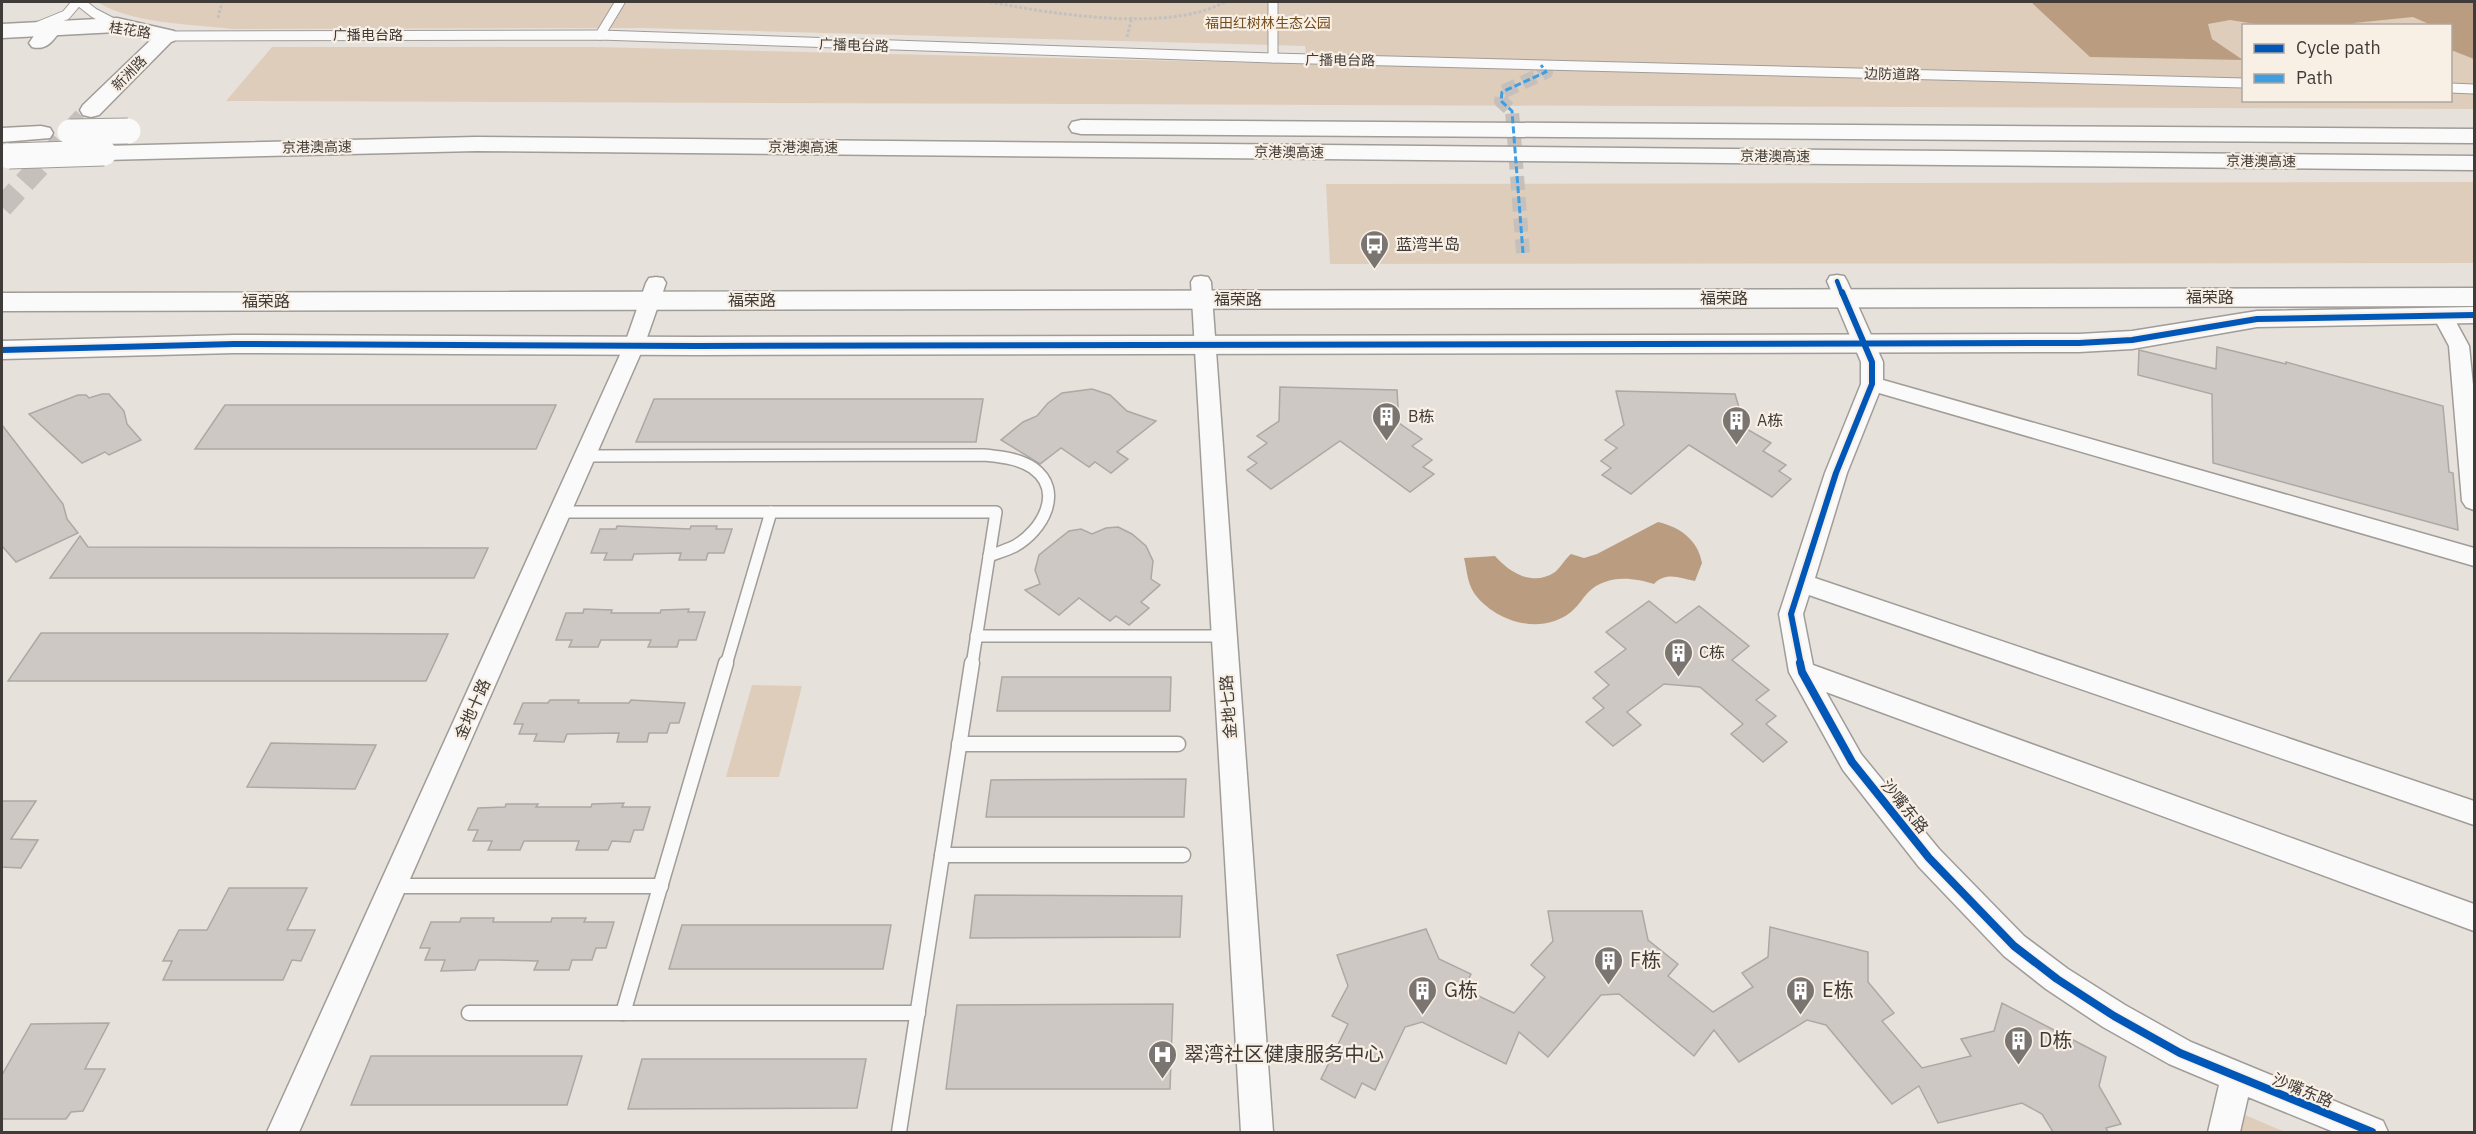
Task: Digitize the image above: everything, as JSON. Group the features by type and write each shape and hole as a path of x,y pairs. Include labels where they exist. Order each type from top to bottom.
{"main road":[{"name":"桂花路","path":"23,37 117,25 166,36"},
{"name":"桂花路","path":"23,37 166,36"},
{"name":"京港澳高速","path":"401,123 1005,126"},
{"name":"京港澳高速","path":"1053,127 2475,136"},
{"path":"4,149 41,133 203,128"},
{"name":"京港澳高速","path":"4,149 104,153 476,144 2475,163"},
{"name":"福荣路","path":"2,285 653,292 1840,290 2475,280"},
{"name":"福荣路","path":"1840,290 2240,297 2475,297"},
{"name":"福荣路","path":"2,302 653,292"},
{"path":"2240,297 2301,317 2345,297"}],"street":[{"name":"新洲路","path":"91,110 166,36"},
{"name":"沙嘴东路","path":"1840,290 1872,362 1872,384 1836,473 1791,614 1802,672 1852,762 1929,858 2014,946 2057,979 2114,1016 2180,1053 2236,1078 2372,1132"},
{"name":"金地七路","path":"1201,291 1257,1132"},
{"name":"金地十路","path":"283,1132 634,346 653,292"},
{"path":"2,350 234,344 634,346 2108,342 2249,320 2301,317 2475,315"},
{"path":"2443,316 2467,348 2475,501"},
{"path":"1872,384 2475,557"},
{"path":"1801,584 2475,813"},
{"path":"1802,672 2475,916"},
{"path":"2224,1132 2236,1078"}],"lane":[{"path":"23,37 64,17 78,2 88,10 117,25"},
{"path":"600,35 620,2"},
{"path":"1273,2 1273,58"},
{"name":"广播电台路","path":"166,36 600,35 1541,65"},
{"name":"边防道路","path":"1541,65 2242,83"},
{"path":"2452,88 2475,89"},
{"path":"585,456 984,455 1011,458 1033,468 1041,476 1050,495 1049,506 1043,523 1030,537 1004,552 989,556"},
{"path":"559,512 996,512 899,1132"},
{"path":"623,1013 771,512"},
{"path":"976,636 1224,636"},
{"path":"959,744 1178,744"},
{"path":"942,855 1183,855"},
{"path":"393,886 661,885"},
{"path":"469,1013 918,1013"}],"path":[{"path":"990,2 1024,8 1132,17 1172,16 1207,11 1225,2"}],"green space":[{"name":"福田红树林生态公园","path":"97,2 2474,2 2474,109 226,101 272,47 594,47 1307,64 1305,46 642,28 232,29 162,22 127,15"},
{"path":"2474,182 2474,263 1330,264 1326,184"},
{"path":"752,685 802,686 779,777 726,777"},
{"path":"2245,1115 2285,1132 2241,1132"}],"shaded area":[{"path":"2031,2 2474,2 2474,59 2452,50 2452,24 2429,24 2413,17 2354,24 2255,24 2230,20 2208,24 2212,39 2242,60 2090,57"},
{"path":"1658,522 1681,531 1697,548 1702,563 1695,581 1673,576 1658,580 1654,584 1629,579 1611,580 1589,591 1576,608 1559,619 1533,624 1506,618 1494,612 1474,593 1470,585 1464,558 1495,556 1508,568 1522,576 1538,578 1555,572 1571,554 1584,558 1597,554"}],"building":[{"path":"2217,347 2286,364 2286,362 2443,406 2449,472 2453,473 2458,530 2213,463 2212,394 2138,375 2139,350 2216,369"},
{"name":"B栋","path":"1280,387 1397,390 1399,423 1422,439 1412,446 1432,460 1423,467 1434,474 1410,492 1340,441 1271,489 1247,470 1257,463 1248,457 1267,443 1257,436 1279,421"},
{"path":"1092,389 1110,395 1127,411 1156,421 1117,452 1128,459 1111,473 1095,462 1089,467 1061,448 1040,464 1001,440 1023,422 1037,416 1048,403 1062,393"},
{"name":"A栋","path":"1616,391 1735,394 1745,428 1771,443 1763,451 1786,465 1779,471 1791,479 1772,497 1689,445 1631,494 1602,475 1611,468 1601,461 1617,448 1605,440 1624,425"},
{"path":"109,394 124,411 127,424 141,440 109,455 105,452 82,463 29,414 78,395 86,395 89,398"},
{"path":"654,399 983,399 976,442 636,442"},
{"path":"225,405 556,405 536,449 195,449"},
{"path":"2,425 63,504 67,519 78,533 16,562 2,546"},
{"path":"617,526 690,529 691,526 717,526 716,529 732,529 724,553 708,553 706,560 679,560 681,553 634,554 632,560 604,560 607,553 591,553 600,529 616,529"},
{"path":"1118,527 1132,534 1146,546 1153,561 1151,579 1160,585 1141,602 1149,608 1129,625 1116,616 1110,621 1079,598 1059,615 1025,590 1040,584 1035,570 1039,555 1069,531 1081,529 1092,534 1106,528"},
{"path":"80,536 88,547 488,548 474,578 50,578"},
{"name":"C栋","path":"1649,601 1676,623 1699,606 1749,646 1732,660 1769,690 1756,700 1776,716 1766,724 1787,742 1763,762 1731,734 1743,724 1700,687 1664,684 1627,712 1641,725 1613,746 1586,722 1604,708 1593,698 1609,685 1595,672 1626,649 1606,632"},
{"path":"584,609 612,610 611,613 660,613 661,610 689,609 688,612 705,612 696,640 679,640 677,647 648,647 651,640 601,640 598,647 569,647 572,640 556,640 566,613 583,613"},
{"path":"41,633 448,634 426,681 8,681"},
{"path":"1002,677 1171,677 1170,711 997,711"},
{"path":"550,700 579,700 578,703 629,703 631,700 685,703 679,723 670,723 667,733 649,733 647,742 617,742 619,733 567,734 564,742 534,741 537,734 519,734 523,724 514,724 523,703 548,703"},
{"path":"271,743 376,745 355,789 247,787"},
{"path":"1186,779 1184,817 986,817 991,780"},
{"path":"2,801 36,801 11,839 38,840 21,868 2,867"},
{"path":"624,803 622,807 650,807 643,830 634,830 630,842 612,841 608,850 576,850 579,841 524,841 520,850 488,850 492,841 473,841 478,830 468,830 478,808 505,807 506,804 538,804 536,807 591,807 592,804"},
{"path":"229,888 307,888 287,930 315,930 301,961 292,960 283,980 163,980 172,961 163,961 179,930 207,930"},
{"path":"975,895 1182,896 1180,937 970,938"},
{"path":"1548,911 1642,911 1648,940 1678,964 1668,976 1713,1012 1753,987 1742,973 1768,957 1770,927 1868,952 1868,982 1894,1013 1882,1021 1922,1068 1971,1056 1961,1039 1994,1031 2002,1003 2106,1057 2099,1086 2121,1124 2106,1128 2108,1132 2053,1132 2042,1114 2022,1103 1938,1123 1919,1086 1892,1104 1826,1025 1807,1020 1739,1062 1714,1030 1694,1056 1619,994 1601,995 1548,1057 1519,1032 1506,1064 1422,1022 1405,1027 1375,1090 1362,1083 1355,1098 1321,1079 1348,1024 1332,1016 1348,986 1337,955 1426,929 1439,959 1471,974 1464,989 1514,1013 1545,977 1531,965 1553,941"},
{"path":"461,918 494,918 493,922 551,922 552,918 586,918 584,922 614,922 606,948 596,948 592,960 572,960 569,970 534,970 538,961 479,960 475,970 441,971 445,960 425,960 430,948 420,948 431,922 460,922"},
{"path":"682,925 891,925 883,969 669,969"},
{"path":"1173,1004 1170,1089 946,1089 957,1005"},
{"path":"109,1023 85,1069 105,1069 83,1111 71,1112 66,1119 2,1119 2,1075 31,1024"},
{"path":"371,1056 582,1056 567,1105 351,1105"},
{"path":"642,1059 866,1059 857,1108 628,1109"}],"tunnel":[{"path":"1523,253 1512,111 1501,101 1502,92 1546,72 1541,65"},
{"path":"2,207 91,110"}],"marked path":[{"path":"1523,253 1512,111 1501,101 1502,92 1546,72 1541,65"}],"cycle path":[{"path":"1837,281 1872,362 1872,384 1836,473 1791,614 1802,672 1852,762 1929,858 2014,946 2057,979 2114,1016 2180,1053 2372,1132"},
{"path":"2,350 234,344 698,346 2079,343 2132,340 2257,319 2474,315"}],"place":[{"name":"蓝湾半岛","path":"1375,270"},
{"name":"B栋","path":"1387,442"},
{"name":"A栋","path":"1736,446"},
{"name":"C栋","path":"1678,678"},
{"name":"F栋","path":"1609,986"},
{"name":"G栋","path":"1423,1016"},
{"name":"E栋","path":"1801,1016"},
{"name":"D栋","path":"2018,1066"},
{"name":"翠湾社区健康服务中心","path":"1163,1080"}]}
